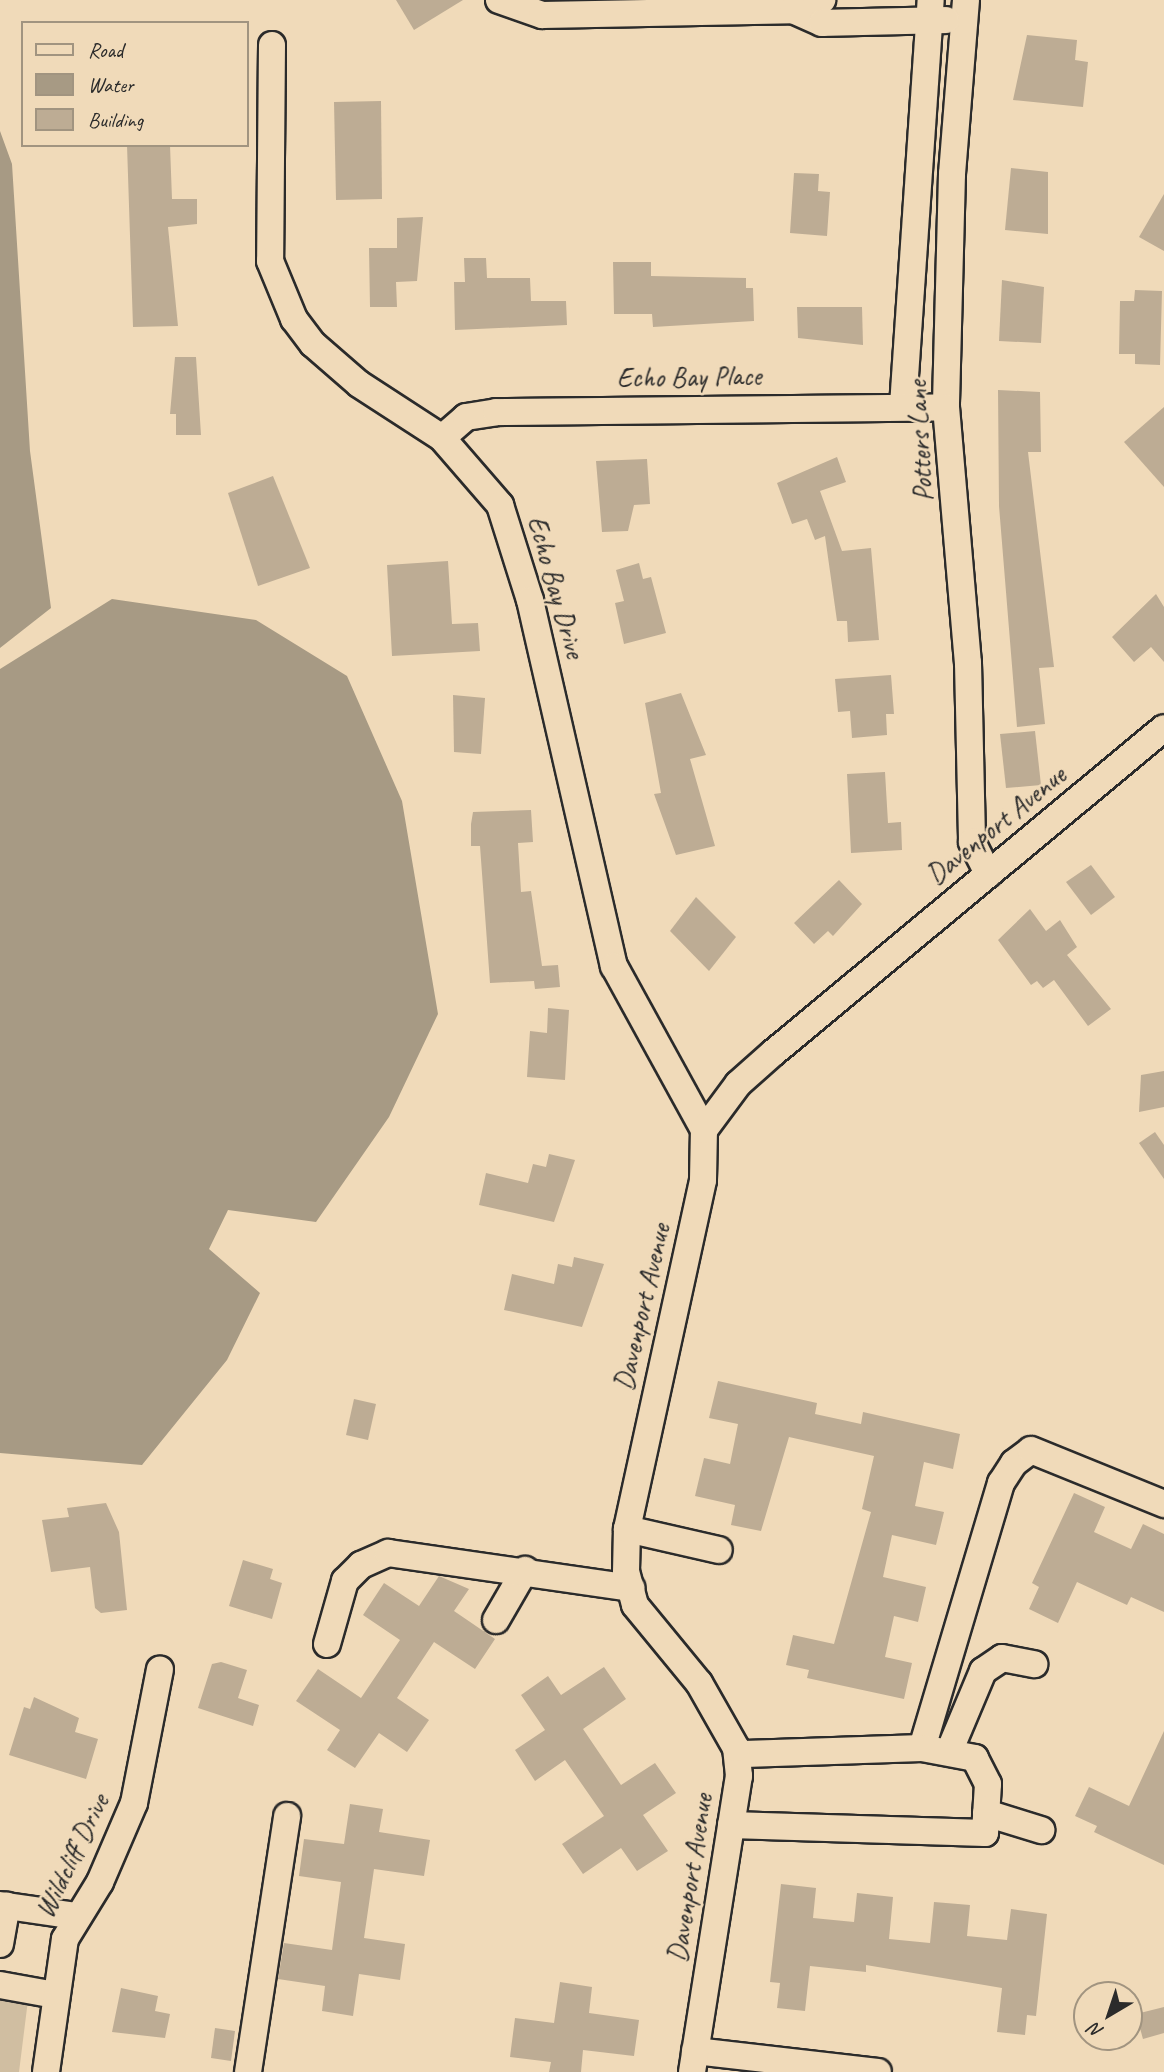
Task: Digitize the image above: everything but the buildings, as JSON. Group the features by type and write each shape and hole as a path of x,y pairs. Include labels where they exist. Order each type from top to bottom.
{"street":[{"path":"499,0 542,15 793,10 822,0"},
{"path":"793,10 822,23 930,10 966,10"},
{"name":"Potters Lane","path":"903,406 930,10"},
{"name":"Potters Lane","path":"966,10 952,174 946,407 968,663 972,842 988,874"},
{"name":"Echo Bay Drive","path":"272,45 270,261 294,319 359,384 442,438 500,505 514,541 614,966 704,1130"},
{"name":"Echo Bay Place","path":"442,438 466,417 496,412 946,407"},
{"name":"Davenport Avenue","path":"694,2061 732,1825 737,1754 726,1724 635,1605 631,1588 627,1529 703,1180 704,1130 738,1084 1164,728"},
{"path":"922,1748 1001,1483 1014,1463 1031,1450 1164,1504"},
{"path":"627,1529 719,1550"},
{"path":"327,1644 345,1581 361,1565 388,1553 525,1570 631,1588"},
{"path":"496,1620 525,1570"},
{"path":"949,1752 983,1671 1002,1658 1034,1664"},
{"name":"Wildcliff Drive","path":"46,2072 55,1995 75,1916 100,1882 134,1803 160,1669"},
{"path":"732,1825 985,1833 988,1784 975,1758 922,1748 737,1754"},
{"path":"986,1813 1041,1830"},
{"path":"248,2072 287,1816"},
{"path":"0,1944 4,1906 75,1916"},
{"path":"0,1984 55,1995"},
{"path":"694,2061 878,2072"}],"shaded area":[{"path":"0,1996 28,2000 19,2072 0,2072"}],"water":[{"path":"0,131 12,164 30,451 51,608 0,648"},
{"path":"112,599 256,620 347,676 402,801 438,1014 389,1117 316,1222 228,1210 209,1249 260,1293 227,1360 142,1465 0,1453 0,669"}]}
